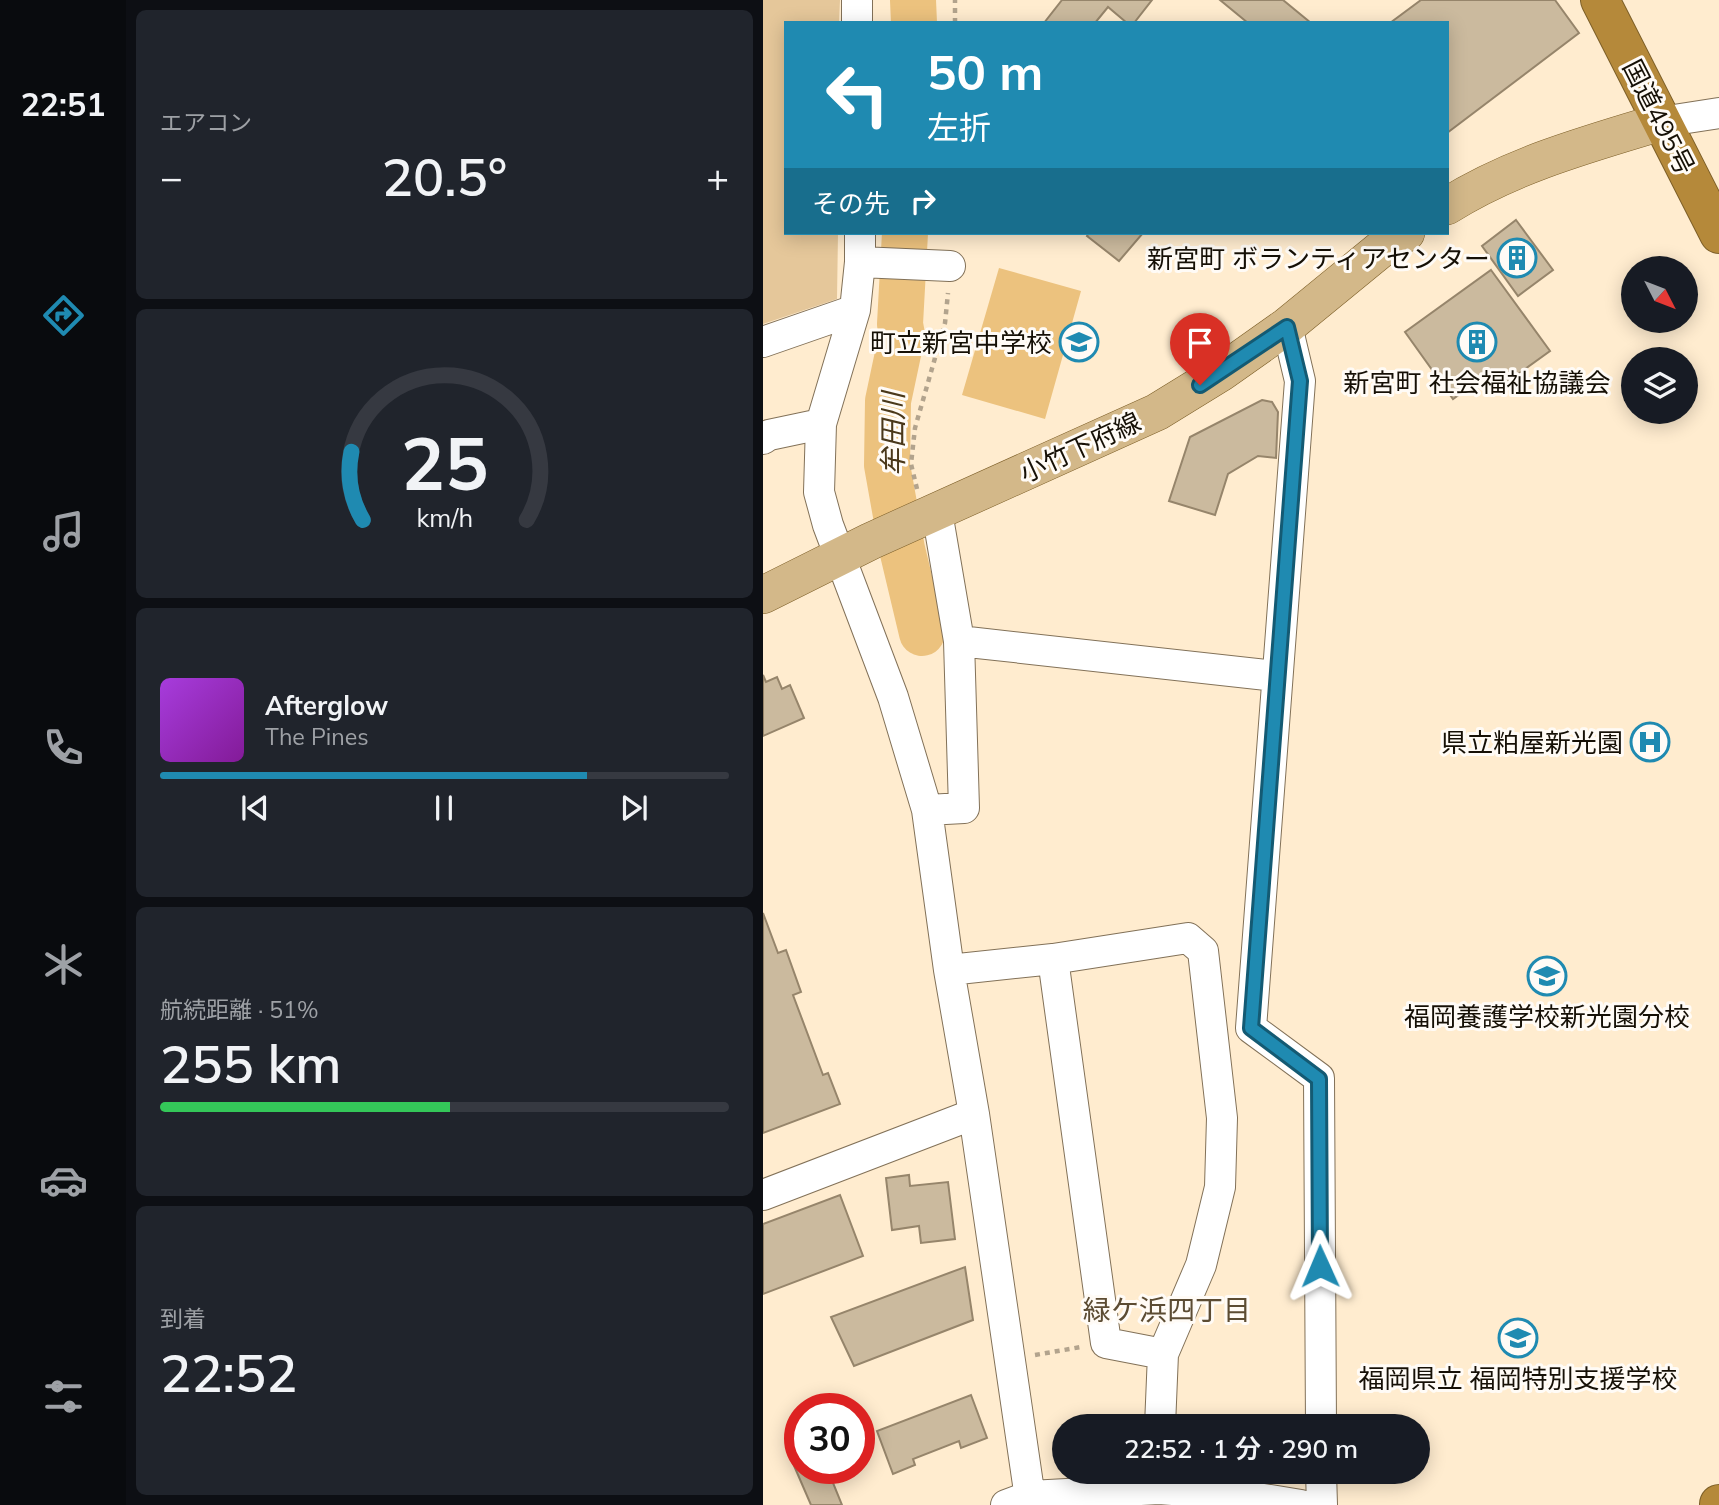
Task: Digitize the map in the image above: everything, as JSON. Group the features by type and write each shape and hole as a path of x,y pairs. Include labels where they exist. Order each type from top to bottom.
{"highway":[{"name":"国道495号","path":"1599,0 1719,234"}],"main road":[{"path":"1449,205 1523,167 1661,122"},
{"name":"小竹下府線","path":"763,595 856,548 1157,412 1287,327 1381,249 1403,235"}],"street":[{"path":"857,0 857,21"},
{"path":"1661,122 1719,113"},
{"path":"950,266 860,247 855,310 821,424 819,492 828,525 856,548 893,697 927,810 949,970 974,1114 1010,1359 1022,1502 1134,1484"},
{"path":"763,342 855,310"},
{"path":"1287,327 1300,381 1251,1028 1319,1079 1321,1414"},
{"path":"763,439 769,435 821,424"},
{"path":"927,810 964,808 959,641 930,515"},
{"path":"959,641 1276,677"},
{"path":"949,970 1053,959 1188,938 1203,951 1222,1118 1220,1186 1201,1265 1163,1354 1160,1414"},
{"path":"1053,959 1106,1343 1163,1354"},
{"path":"763,1195 974,1114"},
{"path":"1180,1484 1301,1505"},
{"path":"1321,1484 1322,1505"}],"path":[{"path":"955,0 955,21"},
{"path":"930,515 911,464 915,429 945,323 950,266"},
{"path":"1010,1359 1106,1343"}],"shaded area":[{"path":"763,0 840,0 839,21 784,21 784,235 838,235 837,299 763,324"},
{"path":"999,268 1081,291 1045,419 962,395"}],"building":[{"path":"1062,0 1152,0 1136,21 1125,21 1108,7 1097,21 1046,21"},
{"path":"1220,0 1283,0 1309,21 1246,21"},
{"path":"1421,0 1555,0 1579,33 1449,131 1449,21 1393,21"},
{"name":"新宮町 ボランティアセンター","path":"1516,220 1553,270 1518,296 1482,246"},
{"path":"1088,235 1141,235 1119,261"},
{"name":"新宮町 社会福祉協議会","path":"1491,270 1550,351 1500,387 1490,372 1453,399 1405,332"},
{"path":"1262,400 1272,402 1278,412 1276,458 1258,456 1228,474 1215,515 1169,501 1190,437"},
{"path":"763,675 766,682 777,677 782,689 790,685 804,718 763,736"},
{"path":"763,913 778,953 786,950 801,992 793,995 823,1075 828,1073 840,1104 763,1133"},
{"path":"909,1175 910,1186 948,1182 955,1239 921,1243 919,1226 892,1230 886,1178"},
{"path":"840,1195 863,1256 763,1294 763,1224"},
{"path":"965,1267 973,1320 854,1366 831,1317"},
{"path":"971,1395 987,1438 961,1448 959,1441 913,1459 915,1465 893,1474 877,1431"},
{"path":"802,1484 833,1484 842,1505 811,1505"}],"waterway":[{"name":"牟田川","path":"913,0 914,21"},
{"name":"牟田川","path":"905,235 900,324 902,335 888,401 887,465 902,549 922,633"}],"place":[{"name":"新宮町 ボランティアセンター","path":"1517,258"},
{"name":"町立新宮中学校","path":"1079,342"},
{"name":"新宮町 社会福祉協議会","path":"1477,342"},
{"name":"県立粕屋新光園","path":"1650,742"},
{"name":"福岡養護学校新光園分校","path":"1547,976"},
{"name":"福岡県立 福岡特別支援学校","path":"1518,1338"}],"district":[{"name":"緑ケ浜四丁目","path":"1167,1309"}],"route":[{"path":"1200,385 1287,327 1300,381 1251,1028 1319,1079 1320,1266"}]}
